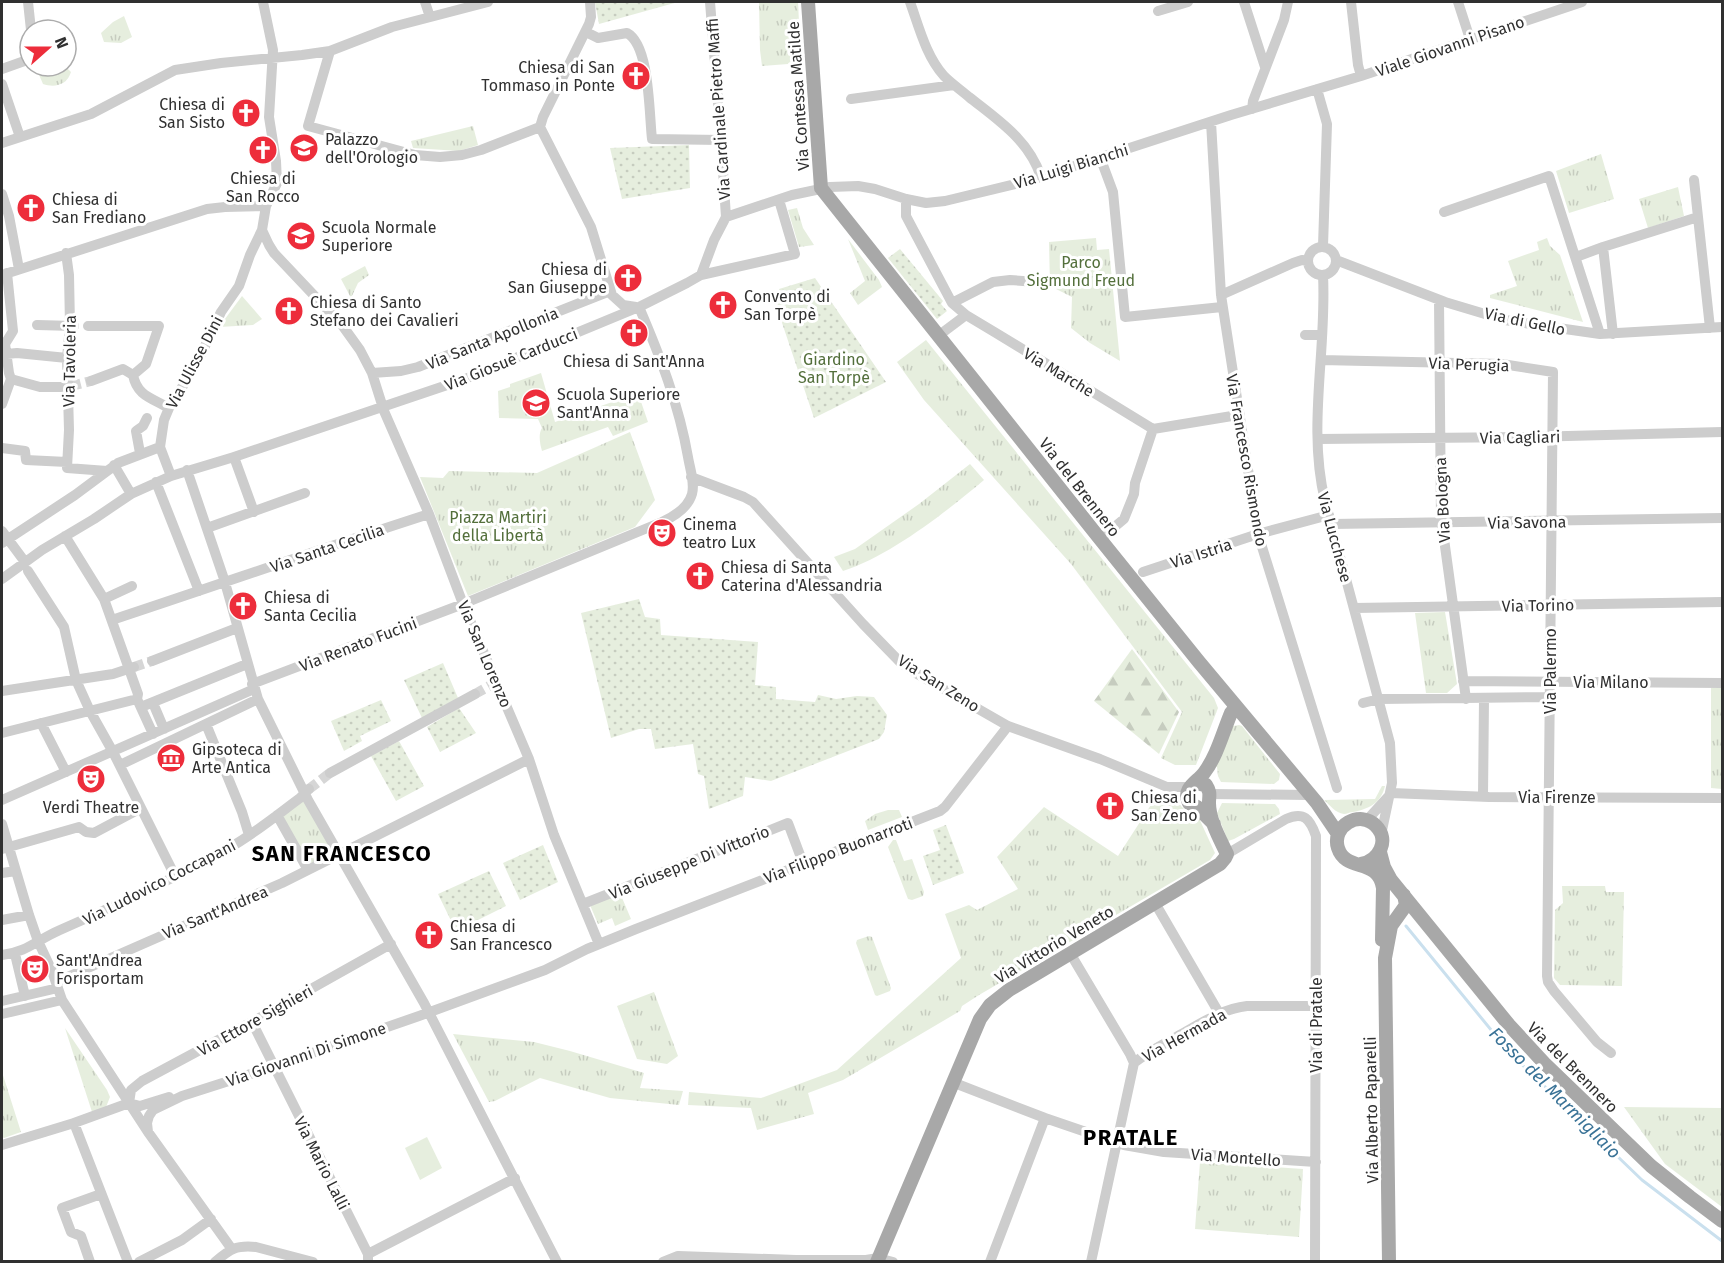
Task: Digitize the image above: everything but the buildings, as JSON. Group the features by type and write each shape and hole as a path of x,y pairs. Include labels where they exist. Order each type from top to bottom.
{"main road":[{"name":"Via Contessa Matilde","path":"808,2 821,188"},
{"name":"Via del Brennero","path":"821,188 1100,539 1313,799 1338,834"},
{"path":"1227,854 1201,802 1186,796 1209,765 1231,713 1236,707"},
{"path":"1192,785 1206,785 1201,802"},
{"name":"Via del Brennero","path":"1313,799 1347,823"},
{"path":"1361,864 1371,861 1380,852 1382,844 1381,835 1376,826 1367,820 1356,819 1347,823 1338,834 1337,846 1341,855 1350,862 1374,870 1379,876 1383,886 1383,903 1389,913 1413,912 1421,915"},
{"name":"Via del Brennero","path":"1380,852 1386,871 1404,896 1509,1025 1566,1086 1651,1166 1722,1221"},
{"name":"Via Vittorio Veneto","path":"877,1260 980,1018 990,1005 1009,990 1220,864 1227,854"},
{"path":"1401,912 1406,905 1404,896"},
{"name":"Via Alberto Paparelli","path":"1383,903 1389,1262"},
{"name":"Via Alberto Paparelli","path":"1385,958 1391,926 1401,912"}],"street":[{"path":"28,2 30,18"},
{"path":"263,2 273,41 273,57"},
{"path":"425,2 430,17"},
{"path":"2,144 90,114 168,73 187,67 330,51 392,27 488,2"},
{"path":"463,604 673,517 687,504 693,490 674,395 639,307 629,307 619,303 612,295 591,227 540,127 586,32 591,17 590,2"},
{"name":"Via Cardinale Pietro Maffi","path":"710,2 726,217"},
{"path":"910,2 933,61 945,77 1018,137 1033,156 1041,177"},
{"path":"1158,11 1188,2"},
{"path":"1244,2 1265,67"},
{"path":"1252,109 1252,100 1286,15 1288,2"},
{"path":"1351,2 1361,76"},
{"path":"1458,2 1470,39"},
{"name":"Viale Giovanni Pisano","path":"1317,89 1582,2"},
{"path":"586,32 598,38 627,33 637,42 647,82 652,139 722,140"},
{"path":"330,51 308,126 415,155 440,157 481,150 540,127"},
{"name":"Via Ulisse Dini","path":"160,447 168,408 196,365 221,312 239,286 262,230 266,206 277,183 269,117 273,57"},
{"path":"2,69 18,63"},
{"path":"2,84 20,137"},
{"path":"851,99 954,85"},
{"path":"1317,89 1327,124 1323,246"},
{"name":"Via Luigi Bianchi","path":"726,217 821,188 842,186 867,187 885,191 906,200 926,203 945,201 1041,177 1317,89"},
{"name":"Via Francesco Rismondo","path":"1211,122 1222,307 1258,534 1337,788"},
{"path":"1101,157 1113,192 1125,317 1222,307"},
{"path":"1444,212 1549,176 1600,334"},
{"path":"1694,180 1710,328"},
{"path":"2,194 19,269"},
{"name":"Via Giosuè Carducci","path":"2,579 65,536 156,482 465,379 639,307 701,275 795,254 779,200"},
{"path":"906,200 906,216 952,303 993,282 1010,280 1051,283"},
{"path":"2,404 7,375 5,344 13,331 4,274 207,209 266,206"},
{"path":"701,275 714,240 726,217"},
{"path":"1576,257 1698,217"},
{"name":"Via San Lorenzo","path":"262,230 274,253 339,322 360,350 370,369 494,684 529,759 554,835 599,944"},
{"path":"1323,246 1332,251 1336,260 1333,269 1323,275 1316,273 1308,261 1311,252 1323,246"},
{"path":"1604,247 1613,334"},
{"name":"Via Tavoleria","path":"67,465 69,386 67,358 72,326 68,253"},
{"name":"Via di Gello","path":"1336,260 1439,300 1505,320 1600,334 1722,327"},
{"path":"1221,295 1293,263 1308,261"},
{"name":"Via Lucchese","path":"1323,275 1319,469 1330,519 1392,752 1391,794 1381,835"},
{"name":"Via Santa Apollonia","path":"370,369 401,371 418,368 610,291"},
{"name":"Via Bologna","path":"1439,300 1441,523 1466,699"},
{"name":"Via Marche","path":"952,303 966,315 1154,429"},
{"path":"938,336 966,315"},
{"path":"37,326 72,326"},
{"path":"88,326 159,326 146,364 133,375"},
{"path":"1305,334 1322,335"},
{"path":"7,354 67,358"},
{"name":"Via Perugia","path":"1321,360 1503,364 1553,372 1553,436"},
{"path":"91,381 123,369 133,375 135,385 141,392 168,408"},
{"path":"7,375 40,387 69,386"},
{"path":"1100,539 1124,519 1154,429 1238,415"},
{"path":"140,453 136,431 143,426 147,418"},
{"name":"Via Cagliari","path":"1318,439 1722,432"},
{"name":"Via Palermo","path":"1553,436 1547,976 1548,982 1597,1042 1611,1053"},
{"path":"171,476 160,447 140,453 110,468 75,495 4,537 25,565 64,627 76,680 175,876"},
{"path":"2,448 25,451 26,460 110,468 131,495"},
{"path":"234,457 254,512"},
{"path":"187,470 225,583 254,690 339,854 429,1012 557,1262"},
{"name":"Via San Zeno","path":"692,477 753,502 863,624 900,662 919,675 1008,726 1100,759 1201,802"},
{"path":"156,482 200,591"},
{"path":"207,528 304,493"},
{"name":"Via Santa Cecilia","path":"112,620 333,544 429,514"},
{"name":"Via Savona","path":"1330,519 1441,523 1722,518"},
{"name":"Via Istria","path":"1143,572 1258,534 1330,519"},
{"path":"65,536 104,599 132,668 139,703 153,734"},
{"path":"104,599 132,586"},
{"name":"Via Torino","path":"1354,608 1722,602"},
{"name":"Via Renato Fucini","path":"254,690 463,604"},
{"path":"152,661 237,628"},
{"path":"2,733 90,711 153,703 247,664"},
{"path":"2,691 112,674 132,668"},
{"name":"Via Milano","path":"1463,681 1722,683"},
{"path":"120,765 206,724 254,690"},
{"path":"2,800 254,690"},
{"path":"330,773 475,694"},
{"name":"Via Milano","path":"1363,703 1379,699 1550,697"},
{"path":"1483,796 1484,699"},
{"path":"153,703 164,729"},
{"path":"41,723 66,772"},
{"path":"206,724 249,835"},
{"name":"Via Filippo Buonarroti","path":"429,1012 545,970 636,929 943,809 1008,726"},
{"name":"Via Sant'Andrea","path":"2,1001 57,985 260,893 529,759"},
{"name":"Via San Zeno","path":"1171,788 1192,785"},
{"name":"Via Ludovico Coccapani","path":"15,954 229,848 307,791"},
{"path":"1367,820 1391,794"},
{"name":"Via Firenze","path":"1391,794 1722,798"},
{"path":"1201,802 1313,799"},
{"path":"5,848 79,827 86,832 94,833 141,808"},
{"path":"277,815 308,870"},
{"name":"Via di Pratale","path":"1282,822 1301,815 1309,821 1316,836 1315,1262"},
{"name":"Via Vittorio Veneto","path":"1227,854 1282,822"},
{"name":"Via Giuseppe Di Vittorio","path":"583,904 788,823 803,863"},
{"path":"2,824 5,848 16,871 38,941 62,1000 148,1132 231,1248"},
{"path":"2,873 16,871"},
{"path":"1155,903 1219,1013"},
{"path":"2,920 29,915"},
{"name":"Via Ettore Sighieri","path":"129,1103 131,1090 136,1085 390,944"},
{"path":"1070,953 1134,1064"},
{"path":"2,955 15,954 25,996"},
{"path":"2,1014 62,1000"},
{"name":"Via Hermada","path":"1091,1262 1134,1064 1146,1054 1219,1013 1236,1007 1316,1006"},
{"name":"Via Giovanni Di Simone","path":"148,1132 147,1123 153,1110 182,1096 429,1012"},
{"name":"Via Mario Lalli","path":"252,1022 368,1258"},
{"name":"Via Montello","path":"952,1082 1117,1143 1164,1152 1316,1162"},
{"name":"Via Giovanni Di Simone","path":"2,1146 129,1103 140,1106 166,1097 182,1096"},
{"path":"990,1262 1045,1118"},
{"path":"74,1123 129,1262"},
{"path":"368,1258 515,1178"},
{"path":"90,1262 81,1236 71,1232 62,1208 101,1194"},
{"path":"139,1262 182,1240 211,1219"},
{"path":"214,1262 231,1248 241,1246 253,1246 314,1262"},
{"path":"663,1262 678,1256 893,1262"}],"green space":[{"path":"595,2 678,2 599,24"},
{"path":"759,2 798,2 801,63 762,66"},
{"path":"124,16 132,37 121,43 104,42 101,33"},
{"path":"40,78 68,78 64,83 52,86 43,84"},
{"path":"473,126 478,145 459,151 413,148 411,141"},
{"path":"689,145 690,188 622,199 610,148"},
{"path":"1601,154 1614,199 1569,213 1556,171"},
{"path":"1678,187 1684,216 1648,228 1639,199"},
{"path":"797,208 803,228 814,245 799,247 788,210"},
{"name":"Parco Sigmund Freud","path":"1096,238 1097,250 1109,249 1120,361 1090,343 1071,328 1072,297 1050,286 1049,242"},
{"path":"1547,238 1550,246 1560,255 1583,322 1490,298 1490,295 1517,286 1508,261 1539,250 1537,242"},
{"path":"848,239 882,287 858,305 850,293 865,281"},
{"path":"900,249 943,301 941,304 947,311 937,319 888,258"},
{"path":"365,266 369,275 358,283 351,298 341,279"},
{"name":"Giardino San Torpè","path":"815,278 886,382 814,418 775,302 782,298 779,289"},
{"path":"242,296 262,319 253,325 219,327"},
{"path":"926,340 1214,698 1218,708 1196,765 1175,765 1161,758 1182,712 1071,564 924,400 897,362"},
{"path":"541,373 555,422 638,393 648,422 613,436 608,427 542,451 540,436 542,428 538,419 499,418 498,391 510,387 510,384"},
{"name":"Piazza Martiri della Libertà","path":"630,432 655,500 635,527 468,596 420,477 443,478 449,471 537,473"},
{"path":"970,464 984,480 953,506 898,544 880,555 843,571 834,557 855,549 919,504"},
{"path":"639,599 645,617 660,619 661,635 758,642 755,685 776,687 776,699 815,702 818,695 836,699 857,696 874,697 887,715 884,732 879,739 771,781 745,777 743,796 709,809 704,776 698,774 693,744 655,749 651,729 639,729 611,738 581,613"},
{"path":"1445,612 1457,684 1447,693 1426,693 1415,613"},
{"path":"1132,649 1179,712 1159,754 1094,701"},
{"path":"443,663 458,698 422,718 404,680"},
{"path":"1711,688 1722,688 1722,789 1711,788"},
{"path":"381,700 391,721 360,736 362,741 344,751 331,721"},
{"path":"459,708 476,733 440,752 427,727"},
{"path":"1239,725 1280,774 1279,780 1274,784 1221,782 1215,766 1233,726"},
{"path":"399,741 424,786 396,801 371,756"},
{"path":"1382,786 1385,786 1381,797 1369,807 1359,811 1341,813 1324,800 1375,799"},
{"path":"305,793 340,854 308,870 277,815"},
{"path":"1158,794 1177,802 1190,815 1198,816 1215,853 1210,860 979,995 962,1006 960,1011 843,1080 808,1093 814,1114 757,1130 751,1108 688,1105 689,1092 761,1098 837,1070 961,958 945,914 969,905 977,910 1018,889 997,857 1044,807 1118,856"},
{"path":"1222,803 1275,804 1280,814 1228,841 1217,813"},
{"path":"888,810 899,810 902,817 868,830 865,821 875,814"},
{"path":"946,825 964,873 933,885 923,856 940,850 933,830"},
{"path":"893,840 896,840 904,861 912,859 924,892 923,896 908,899 888,847"},
{"path":"543,845 558,882 520,900 503,863"},
{"path":"489,871 506,906 456,931 438,894"},
{"path":"1562,886 1605,886 1606,892 1624,892 1622,986 1560,985 1554,978 1555,910 1563,903"},
{"path":"620,893 631,919 615,926 612,918 598,924 590,905"},
{"path":"872,937 891,988 890,991 877,996 856,943 857,940"},
{"path":"654,992 678,1056 667,1064 637,1059 617,1006"},
{"path":"65,1028 107,1090 110,1097 106,1107 92,1112"},
{"path":"453,1034 534,1042 644,1073 640,1088 683,1091 679,1105 610,1098 540,1078 489,1102"},
{"path":"2,1072 21,1132 4,1138 2,1137"},
{"path":"1624,1107 1722,1108 1722,1207 1665,1164"},
{"path":"427,1137 442,1168 420,1180 405,1148"},
{"path":"1200,1162 1303,1169 1299,1237 1195,1229"}],"waterway":[{"name":"Fosso del Marmigliaio","path":"1406,926 1510,1053 1642,1180 1722,1241"}],"tunnel":[{"path":"300,158 305,137"},
{"path":"71,386 91,381"},
{"path":"134,667 152,661"},
{"path":"475,694 491,685"},
{"path":"309,789 330,773"}],"place":[{"name":"Chiesa di San Tommaso in Ponte","path":"636,76"},
{"name":"Chiesa di San Sisto","path":"246,113"},
{"name":"Palazzo dell'Orologio","path":"304,148"},
{"name":"Chiesa di San Rocco","path":"263,150"},
{"name":"Chiesa di San Frediano","path":"31,208"},
{"name":"Scuola Normale Superiore","path":"301,236"},
{"name":"Chiesa di San Giuseppe","path":"628,278"},
{"name":"Convento di San Torpè","path":"723,305"},
{"name":"Chiesa di Santo Stefano dei Cavalieri","path":"289,311"},
{"name":"Chiesa di Sant'Anna","path":"634,333"},
{"name":"Scuola Superiore Sant'Anna","path":"536,403"},
{"name":"Cinema teatro Lux","path":"662,533"},
{"name":"Chiesa di Santa Caterina d'Alessandria","path":"700,576"},
{"name":"Chiesa di Santa Cecilia","path":"243,606"},
{"name":"Gipsoteca di Arte Antica","path":"171,758"},
{"name":"Verdi Theatre","path":"91,779"},
{"name":"Chiesa di San Zeno","path":"1110,806"},
{"name":"Chiesa di San Francesco","path":"429,935"},
{"name":"Sant'Andrea Forisportam","path":"35,969"}],"district":[{"name":"SAN FRANCESCO","path":"342,853"},
{"name":"PRATALE","path":"1131,1137"}]}
